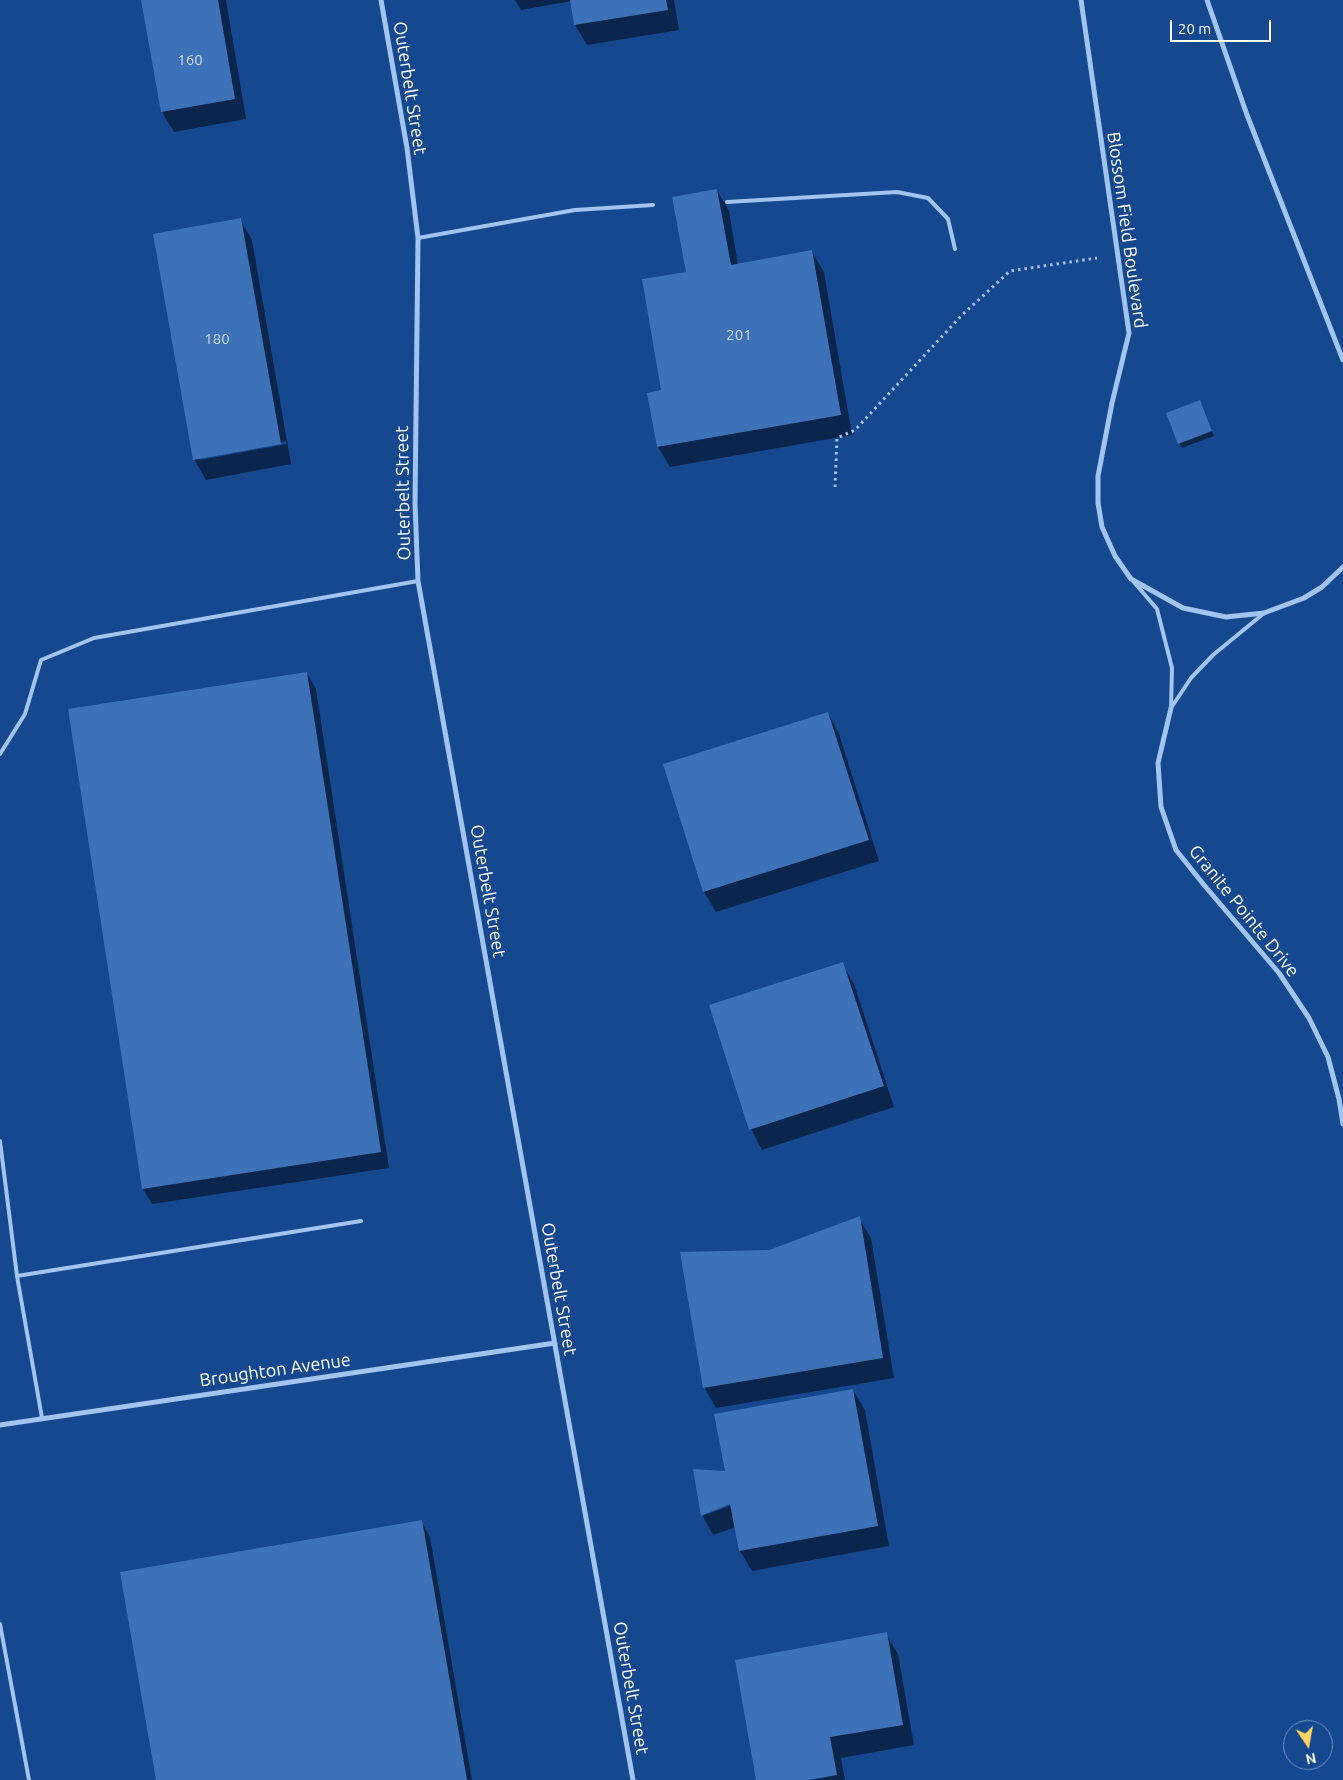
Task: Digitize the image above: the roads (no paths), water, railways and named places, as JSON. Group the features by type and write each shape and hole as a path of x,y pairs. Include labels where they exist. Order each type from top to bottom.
{"street":[{"name":"Outerbelt Street","path":"381,0 407,148 418,238 415,503 418,581 633,1780"},
{"name":"Blossom Field Boulevard","path":"1081,0 1129,333 1112,403 1098,476 1098,503 1102,527 1115,556 1132,579 1183,608 1226,616 1264,613 1304,598 1322,587 1343,567"},
{"path":"1207,0 1248,115 1343,360"},
{"name":"Granite Pointe Drive","path":"1171,708 1158,763 1161,807 1176,850 1279,973 1309,1018 1328,1057 1339,1099 1343,1124"},
{"name":"Broughton Avenue","path":"0,1425 555,1342"}],"lane":[{"path":"727,202 897,192 928,198 948,219 955,249"},
{"path":"418,238 575,210 653,205"},
{"path":"1132,579 1157,609 1172,668 1171,708"},
{"path":"0,754 25,714 41,660 94,638 418,581"},
{"path":"1171,708 1191,678 1213,655 1264,613"},
{"path":"0,1141 16,1276 42,1418"},
{"path":"16,1276 361,1221"},
{"path":"0,1624 29,1780"}]}
